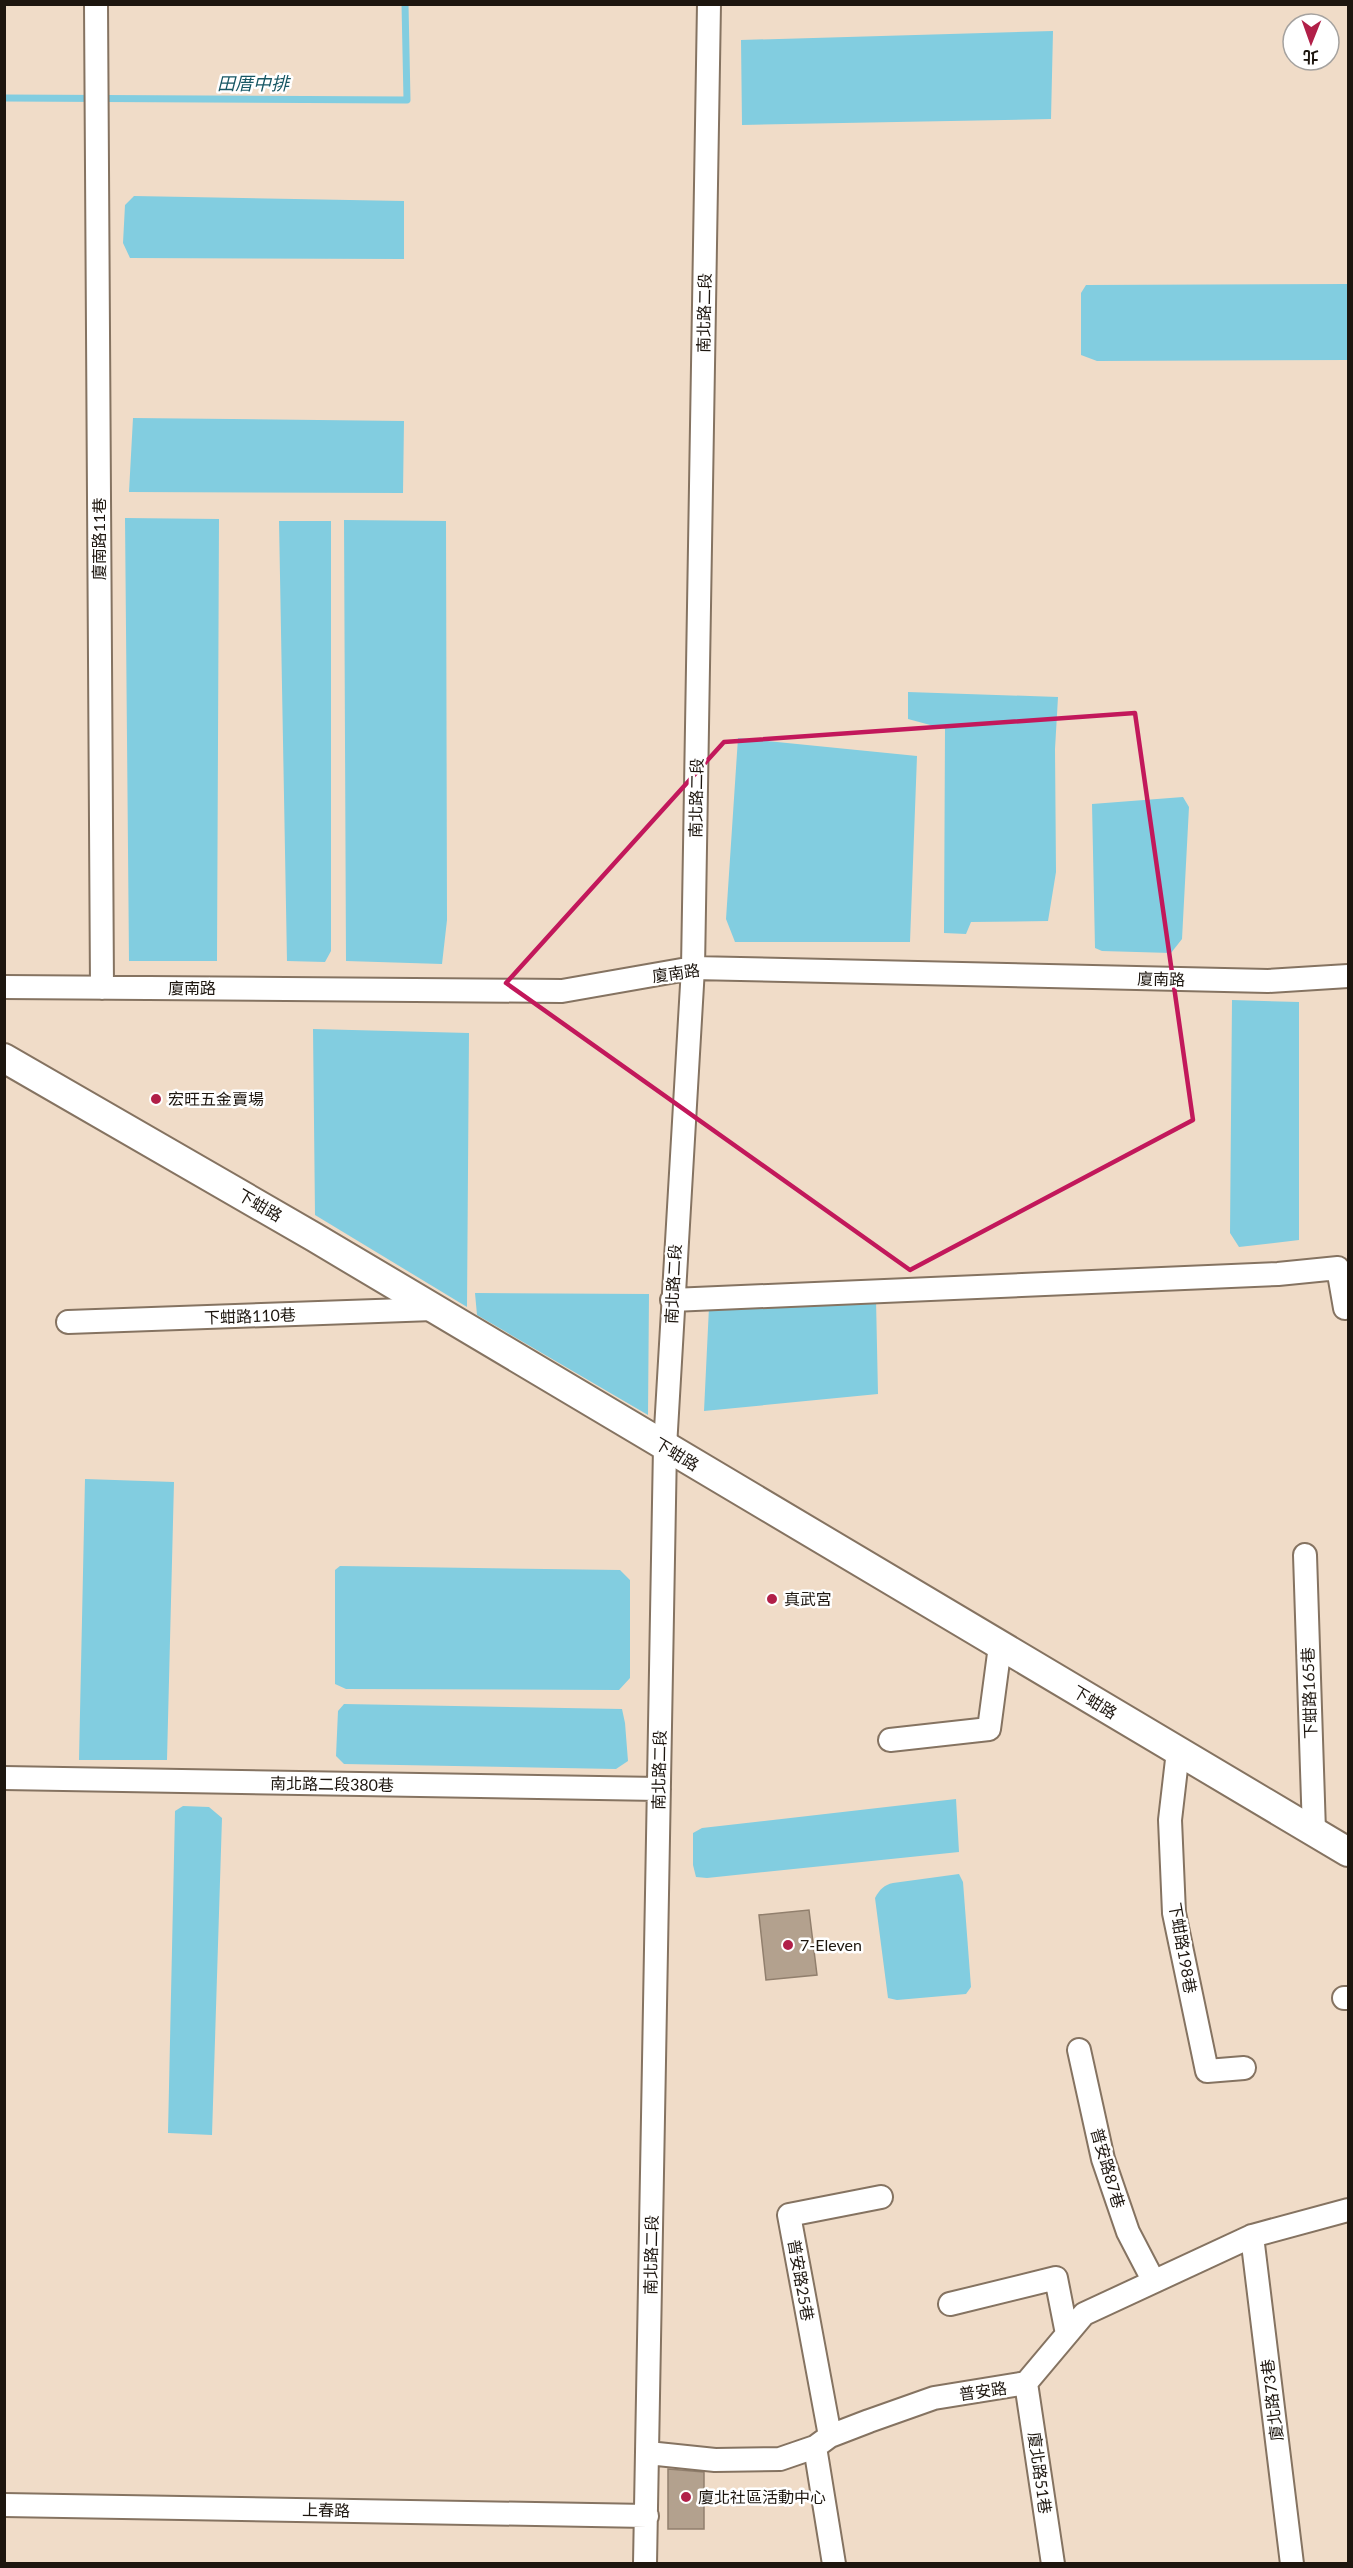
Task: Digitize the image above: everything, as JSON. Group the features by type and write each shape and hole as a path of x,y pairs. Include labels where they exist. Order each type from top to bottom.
{"main road":[{"name":"下蚶路","path":"4,1058 314,1237 1348,1852"}],"street":[{"name":"廈南路11巷","path":"96,4 102,988"},
{"name":"南北路二段","path":"645,2564 665,1447 693,968 709,4"},
{"name":"廈南路","path":"4,987 562,991 693,968 1268,981 1348,976"},
{"path":"672,1300 1278,1274 1338,1268 1345,1308"},
{"name":"下蚶路110巷","path":"68,1322 432,1309"},
{"name":"下蚶路165巷","path":"1305,1555 1314,1831"},
{"path":"890,1740 989,1728 1000,1646"},
{"name":"下蚶路198巷","path":"1178,1750 1170,1820 1174,1913 1192,2003 1207,2071 1244,2068"},
{"name":"南北路二段380巷","path":"4,1778 659,1789"},
{"name":"普安路87巷","path":"1079,2050 1103,2159 1128,2232 1153,2280"},
{"name":"普安路25巷","path":"822,2442 789,2216 881,2197"},
{"name":"普安路","path":"648,2453 715,2460 780,2459 934,2398 1026,2383 1084,2314 1252,2236 1348,2210"},
{"name":"廈北路73巷","path":"1252,2236 1292,2564"},
{"path":"950,2304 1056,2278 1067,2334"},
{"name":"廈北路51巷","path":"1026,2383 1053,2564"},
{"path":"822,2442 834,2564"},
{"name":"上春路","path":"4,2505 647,2516"}],"highlighted area":[{"path":"1135,713 1193,1120 910,1270 506,983 724,742"}],"water":[{"path":"1053,31 1051,119 742,125 741,40"},
{"path":"134,196 404,201 404,259 130,258 123,243 125,205"},
{"path":"1348,284 1348,360 1097,361 1081,355 1081,293 1086,285"},
{"path":"133,418 404,421 403,493 129,492"},
{"path":"125,518 219,519 217,961 129,961"},
{"path":"344,520 446,521 447,920 442,964 346,961"},
{"path":"279,521 331,521 331,951 325,962 287,961"},
{"path":"908,692 1058,697 1055,749 1056,872 1048,921 971,922 966,934 944,933 945,729 908,719"},
{"path":"738,738 917,756 910,942 735,942 726,919"},
{"path":"1183,797 1189,807 1182,939 1171,953 1102,951 1095,948 1092,804"},
{"path":"1232,1000 1299,1002 1299,1240 1239,1247 1230,1233"},
{"path":"313,1029 469,1033 467,1307 315,1215"},
{"path":"475,1293 649,1294 648,1415 477,1315"},
{"path":"876,1299 878,1394 704,1411 709,1307"},
{"path":"85,1479 174,1482 167,1760 79,1760"},
{"path":"340,1566 620,1570 630,1580 630,1678 619,1690 346,1689 335,1684 335,1570"},
{"path":"344,1704 622,1709 628,1761 616,1769 344,1764 336,1756 338,1711"},
{"path":"956,1799 959,1852 707,1878 696,1877 693,1865 693,1833 702,1828"},
{"path":"183,1806 209,1807 222,1818 212,2135 168,2133 175,1811"},
{"path":"959,1874 963,1882 971,1987 966,1994 897,2000 888,1998 875,1898 882,1888 890,1884"}],"building":[{"name":"7-Eleven","path":"809,1910 817,1975 766,1980 759,1915"},
{"name":"廈北社區活動中心","path":"668,2469 704,2472 704,2529 668,2529"}],"waterway":[{"name":"田厝中排","path":"4,98 407,100 405,4"}],"place":[{"name":"宏旺五金賣場","path":"156,1099"},
{"name":"真武宮","path":"772,1599"},
{"name":"7-Eleven","path":"788,1945"},
{"name":"廈北社區活動中心","path":"686,2497"}]}
